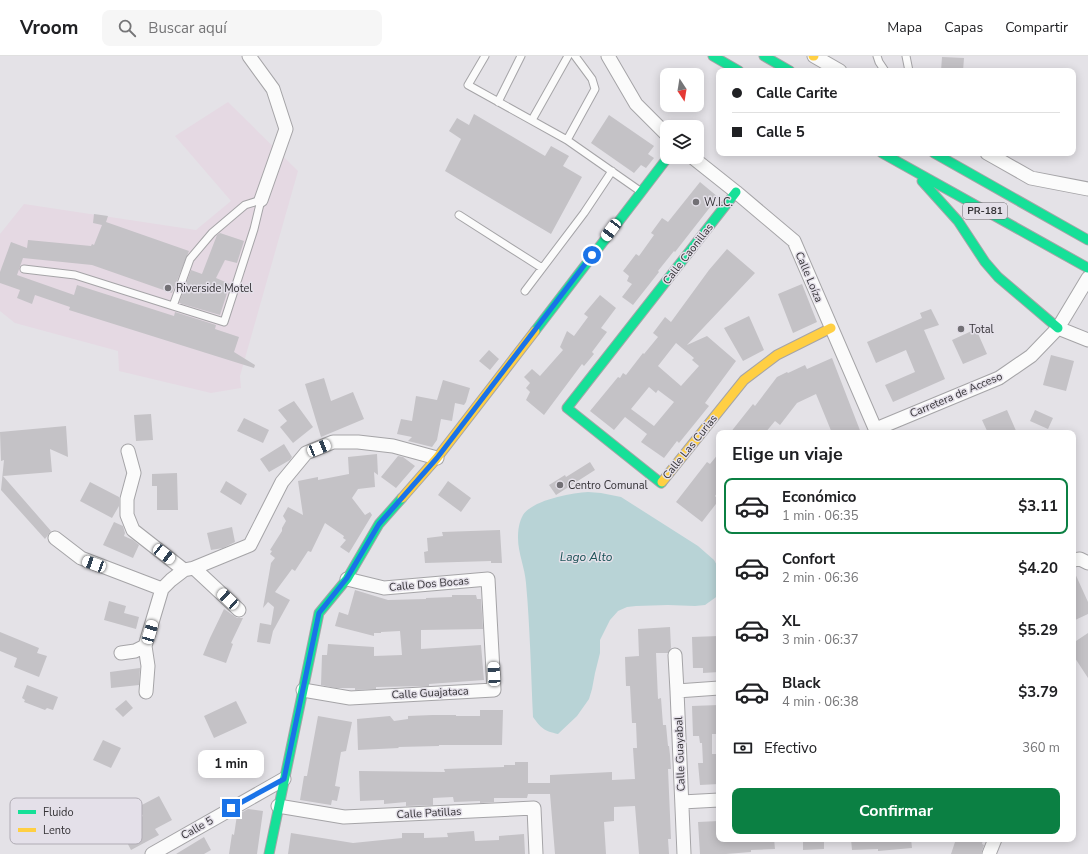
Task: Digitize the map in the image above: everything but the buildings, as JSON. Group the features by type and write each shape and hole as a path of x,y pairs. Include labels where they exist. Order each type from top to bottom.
{"street":[{"path":"249,56 272,89 286,129 261,200"},
{"path":"608,56 636,104 660,128"},
{"path":"713,56 734,68"},
{"path":"764,56 785,68"},
{"path":"814,56 835,68"},
{"name":"PR-181","path":"887,156 1088,268"},
{"name":"PR-181","path":"939,156 1088,240"},
{"path":"992,156 1031,178 1088,189"},
{"path":"269,854 319,613 347,578 379,524 437,458 662,164"},
{"name":"Calle Loíza","path":"701,164 794,241 877,430"},
{"path":"913,170 958,221 985,262 998,277 1058,328 1088,340"},
{"name":"Calle Caonillas","path":"640,315 736,192"},
{"name":"Carretera de Acceso","path":"879,430 999,378 1031,356 1058,328 1088,278"},
{"name":"Calle Las Curias","path":"640,315 567,408 660,483 744,380 778,355 831,328"},
{"path":"146,692 148,666 145,646 162,589 171,580 189,569 250,545 282,482 306,453 333,442 358,442 393,446 437,458"},
{"path":"128,451 134,473 127,499 127,515 133,530 189,569 240,610"},
{"path":"55,538 81,558 162,589"},
{"path":"1076,560 1080,559 1088,563"},
{"name":"Calle Dos Bocas","path":"347,578 384,588 488,579"},
{"name":"Calle Guajataca","path":"303,690 350,698 494,690 488,579"},
{"path":"121,653 135,651 145,646"},
{"name":"Calle Guayabal","path":"675,655 678,691 684,854"},
{"path":"678,691 716,688"},
{"name":"Calle 5","path":"152,854 284,779"},
{"path":"682,802 716,800"},
{"name":"Calle Patillas","path":"278,806 344,817 534,808 536,854"},
{"path":"989,854 994,842"}],"lane":[{"path":"485,56 468,85 566,140 640,192"},
{"path":"498,102 522,56"},
{"path":"532,120 568,56"},
{"path":"566,140 595,89 592,79 575,56"},
{"path":"877,56 878,62 883,68"},
{"path":"906,56 908,68"},
{"path":"525,291 584,213 612,172"},
{"path":"174,306 190,259 212,233 245,205 261,200"},
{"path":"24,269 75,275 224,322 254,229 261,200"},
{"path":"459,215 542,268"}],"shaded area":[{"path":"228,102 298,171 240,376 241,388 211,393 119,371 118,351 15,323 0,311 0,234 24,204 196,230 231,201 175,136"}],"water":[{"name":"Lago Alto","path":"588,492 621,497 698,546 716,564 716,597 705,605 636,606 627,607 618,611 610,620 600,640 600,653 589,699 577,716 558,734 549,732 543,728 533,717 527,600 525,577 518,538 521,520 523,515 528,510 543,501"}],"traffic: fast":[{"path":"713,56 734,68"},
{"path":"764,56 785,68"},
{"path":"887,156 1088,268"},
{"path":"939,156 1088,240"},
{"path":"535,331 663,164"},
{"path":"922,181 958,221 985,262 998,277 1058,328"},
{"path":"662,482 661,483 567,408 736,192"},
{"path":"269,854 319,613 347,579 379,524 402,498"}],"traffic: slow":[{"path":"662,482 744,380 777,355 831,328"},
{"path":"402,498 437,458 535,331"}],"place":[{"name":"W.I.C.","path":"696,202"},
{"name":"Riverside Motel","path":"168,288"},
{"name":"Total","path":"961,329"},
{"name":"Centro Comunal","path":"560,485"}],"route":[{"path":"231,808 284,779 319,613 347,578 379,524 437,458 592,255"}]}
